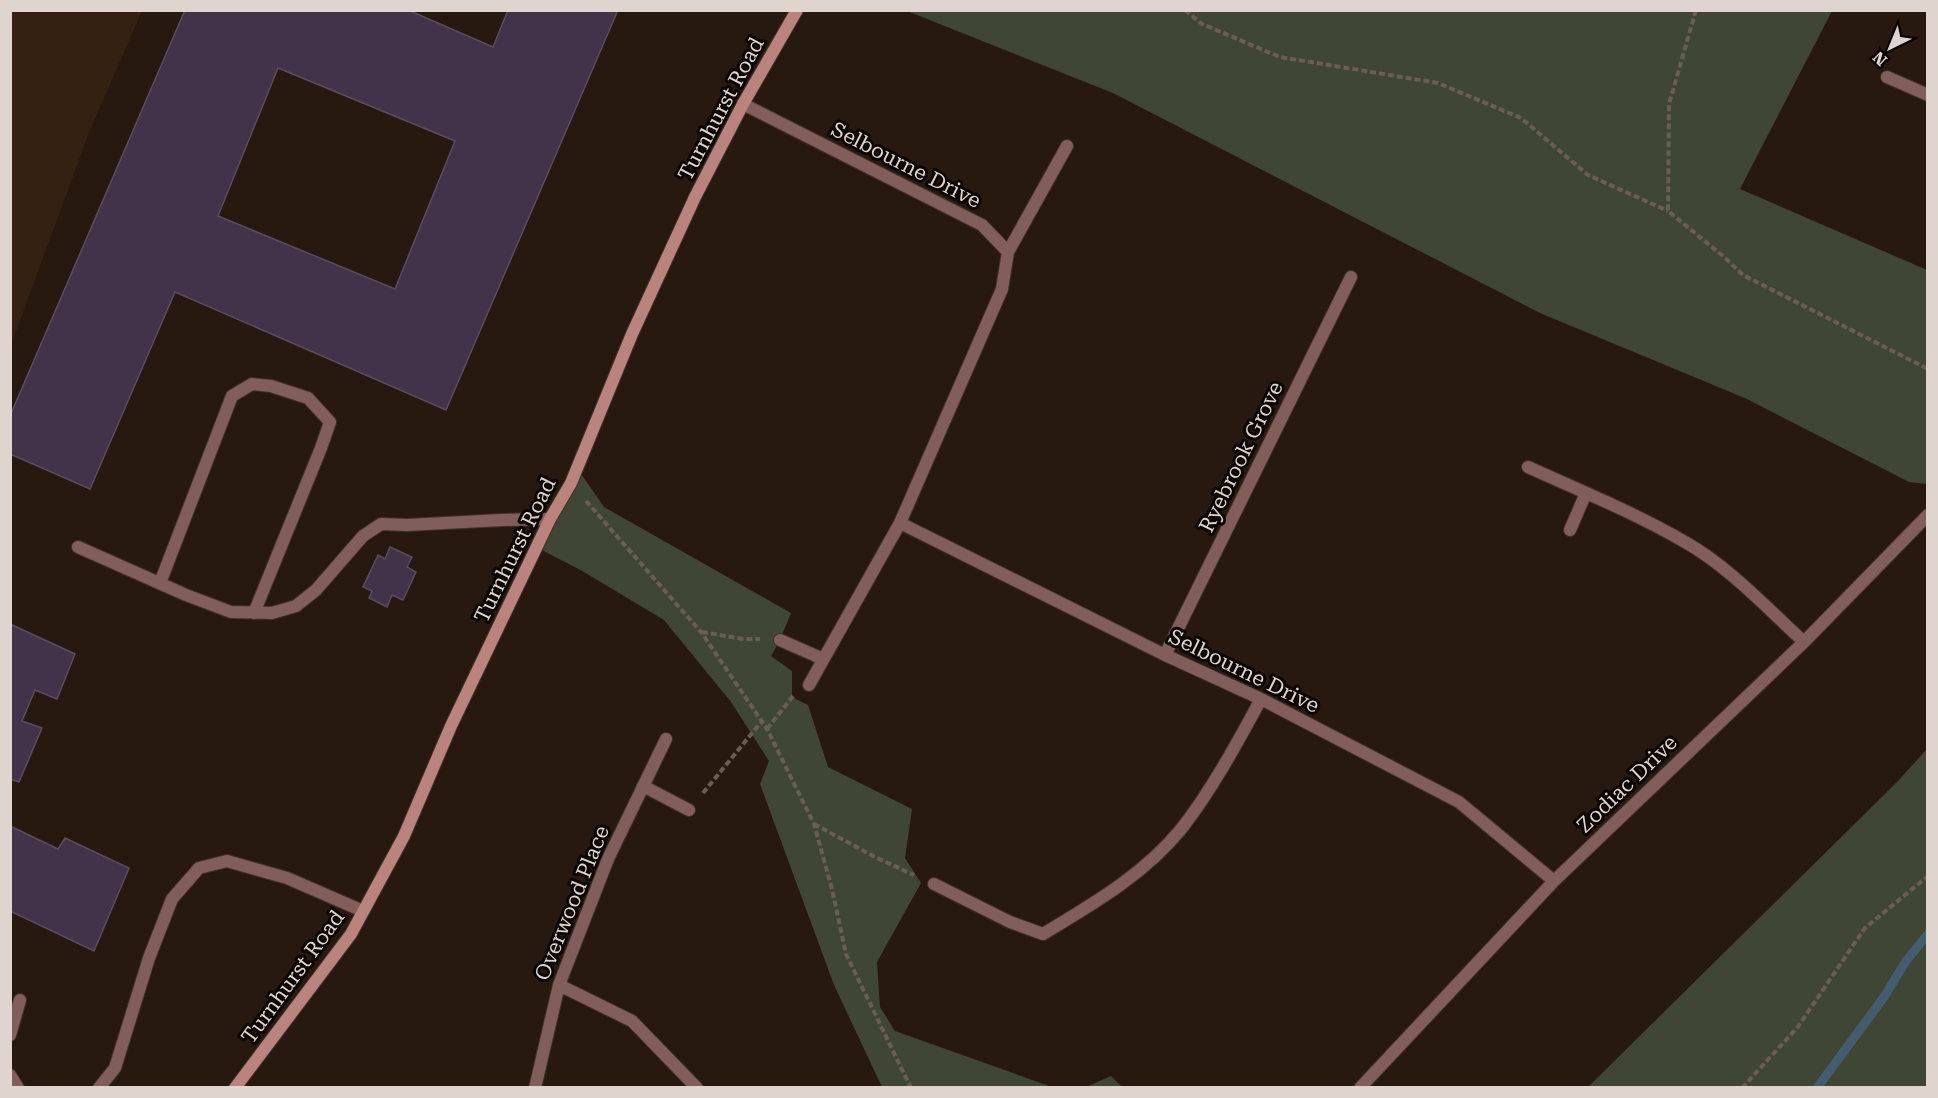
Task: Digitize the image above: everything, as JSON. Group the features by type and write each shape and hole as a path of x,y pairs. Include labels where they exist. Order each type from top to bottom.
{"street":[{"name":"Turnhurst Road","path":"235,1088 351,934 404,836 451,726 550,519 571,483 632,334 695,197 743,104 798,10"},
{"path":"1887,77 1928,95"},
{"name":"Selbourne Drive","path":"743,104 982,225 1008,252"},
{"path":"809,685 900,524 1002,289 1008,252 1067,146"},
{"name":"Ryebrook Grove","path":"1165,655 1351,277"},
{"path":"160,583 232,396 252,384 271,386 308,398 330,422 254,613"},
{"path":"1528,467 1622,509 1687,543 1736,579 1804,642"},
{"path":"1570,530 1586,493"},
{"name":"Zodiac Drive","path":"1360,1088 1554,881 1804,642 1928,515"},
{"path":"78,547 186,596 231,612 272,613 296,606 316,590 363,536 381,524 550,519"},
{"name":"Selbourne Drive","path":"900,524 1165,655 1261,699 1459,801 1554,881"},
{"path":"780,640 823,659"},
{"path":"934,884 1010,922 1043,934 1098,901 1143,867 1181,829 1226,764 1261,699"},
{"name":"Overwood Place","path":"535,1088 559,985 608,859 666,739"},
{"path":"643,786 689,810"},
{"path":"99,1088 115,1068 149,958 172,900 199,868 227,861 287,878 363,911"},
{"path":"559,985 632,1021 696,1088"},
{"path":"10,1035 20,1000"},
{"path":"10,1075 18,1088"}],"path":[{"path":"1185,10 1202,24 1280,57 1438,83 1521,118 1588,175 1668,211 1724,256 1743,275 1928,369"},
{"path":"1668,211 1669,104 1696,10"},
{"path":"571,483 701,632 767,729 814,824 832,889 846,954 911,1088"},
{"path":"701,632 743,639 780,640"},
{"path":"767,729 792,697 809,685"},
{"path":"689,810 762,721"},
{"path":"814,824 877,858 934,884"},
{"path":"1742,1088 1797,1028 1865,928 1928,876"}],"shaded area":[{"path":"11,10 142,11 90,130 11,345"}],"green space":[{"path":"907,11 1832,11 1740,189 1927,270 1927,484 1909,482 1747,399 1540,313 1113,93"},
{"path":"577,468 604,507 791,613 771,656 792,671 792,697 808,705 828,767 912,809 905,858 921,883 877,962 880,1007 895,1031 1052,1087 882,1087 834,985 760,784 769,761 731,702 664,620 584,572 538,548"},
{"path":"1927,749 1927,1087 1588,1087 1897,782"},
{"path":"1111,1076 1122,1087 1086,1087"}],"building":[{"path":"185,10 408,10 493,47 508,10 618,10 446,410 175,292 90,489 10,454 10,416","holes":["278,68 455,141 395,289 218,216"]},
{"path":"390,547 412,557 407,567 416,572 403,600 392,595 387,607 369,598 372,591 363,587 378,555 385,559"},
{"path":"10,624 75,654 57,699 35,690 22,721 42,728 19,782 10,779"},
{"path":"10,826 58,849 65,838 129,868 94,951 10,911"}],"waterway":[{"path":"1817,1088 1884,997 1906,961 1928,934"}]}
